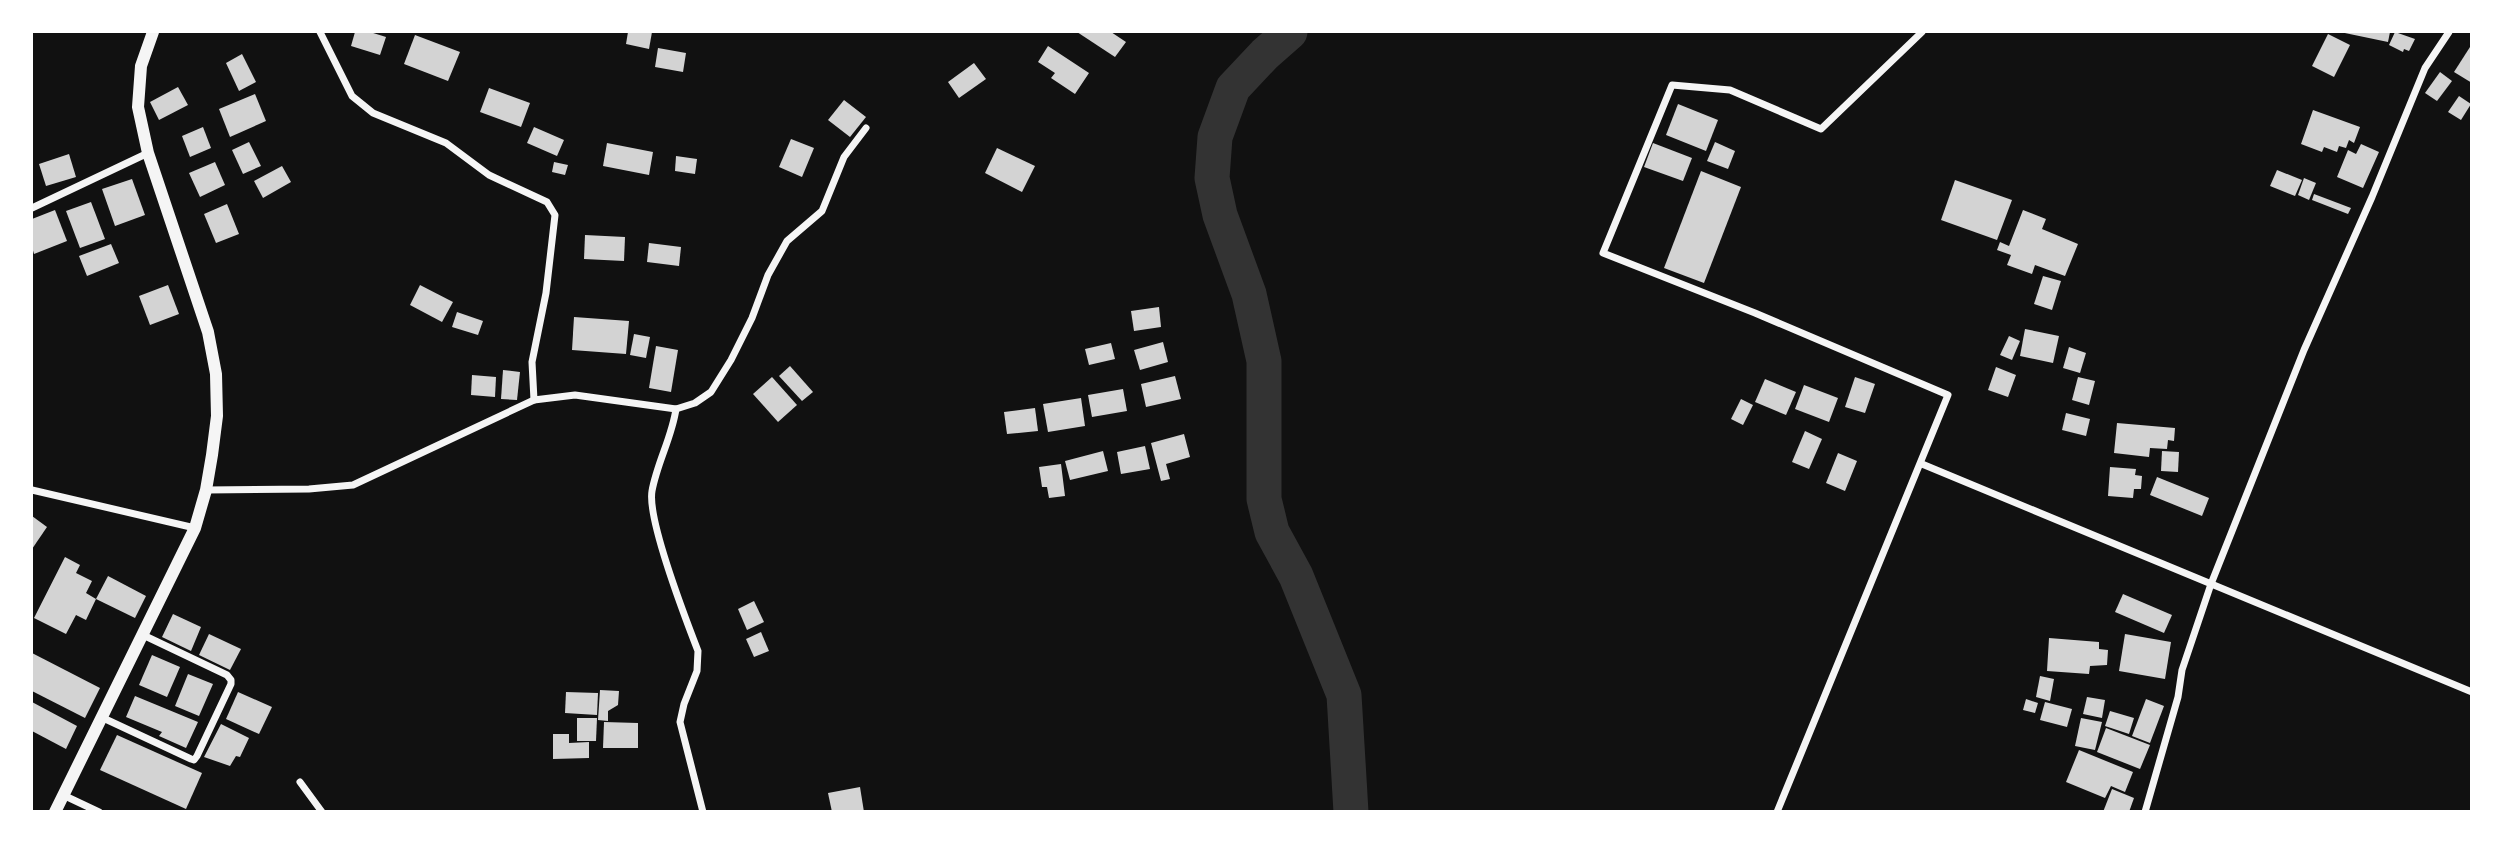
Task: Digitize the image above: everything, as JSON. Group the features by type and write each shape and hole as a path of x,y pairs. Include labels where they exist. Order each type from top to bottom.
{"street":[{"path":"55,811 195,528 206,490 216,416 213,353 148,153 138,107 144,55 153,32"},
{"path":"320,32 352,96 373,113 446,143 489,174 547,202 555,215 546,293 532,362 534,400"},
{"path":"1777,811 1922,464 1948,395 1755,313 1603,253 1672,85 1730,90 1821,129 1922,32"},
{"path":"2145,811 2178,697 2182,670 2211,584 2304,349 2372,197 2425,68 2449,32"},
{"path":"206,490 309,489 353,485 534,400 575,395 676,409 695,403 711,392 736,350 774,264 788,242 822,211 844,157 866,128"},
{"path":"32,208 148,153"},
{"path":"676,409 651,493 653,517 698,651 697,671 680,722 702,811"},
{"path":"1922,464 2472,692"},
{"path":"32,490 195,528"},
{"path":"101,717 191,759 194,760 197,756 231,680 143,635"},
{"path":"300,782 322,811"},
{"path":"63,795 99,811"}],"building":[{"path":"355,32 370,32 386,37 380,55 351,46"},
{"path":"628,32 652,32 649,49 626,44"},
{"path":"1077,32 1111,32 1126,42 1115,57"},
{"path":"2340,32 2390,32 2388,42"},
{"path":"2395,32 2415,39 2409,51 2404,49 2403,52 2389,45"},
{"path":"2328,34 2350,45 2334,77 2312,66"},
{"path":"415,35 460,52 448,81 404,64"},
{"path":"1048,46 1089,73 1075,94 1051,78 1055,73 1038,62"},
{"path":"2470,47 2472,48 2472,83 2454,72"},
{"path":"658,48 686,53 683,72 655,67"},
{"path":"242,54 256,82 239,91 226,63"},
{"path":"974,63 986,79 959,98 948,82"},
{"path":"2440,72 2452,81 2437,101 2425,93"},
{"path":"178,87 188,105 159,120 150,102"},
{"path":"489,88 530,103 521,127 480,112"},
{"path":"255,94 266,121 230,137 219,109"},
{"path":"2459,96 2471,104 2461,120 2448,112"},
{"path":"844,100 866,117 850,137 828,120"},
{"path":"1678,104 1718,120 1706,151 1666,135"},
{"path":"2313,110 2360,127 2354,143 2349,140 2346,148 2339,146 2337,152 2324,147 2322,152 2301,144"},
{"path":"203,127 211,148 190,157 182,136"},
{"path":"534,127 564,140 557,156 527,143"},
{"path":"791,139 814,148 802,177 779,167"},
{"path":"249,142 261,166 243,174 232,150"},
{"path":"1715,142 1735,151 1728,169 1707,161"},
{"path":"607,143 653,152 649,175 603,166"},
{"path":"1653,143 1692,158 1683,181 1644,167"},
{"path":"2361,144 2379,152 2363,188 2337,177 2348,150 2356,154"},
{"path":"997,148 1035,166 1022,192 985,173"},
{"path":"69,154 76,177 46,186 39,164"},
{"path":"676,156 697,159 695,174 675,171"},
{"path":"215,162 225,185 200,197 189,173"},
{"path":"554,162 568,165 565,175 552,172"},
{"path":"282,166 291,182 263,198 254,181"},
{"path":"2277,170 2302,180 2295,196 2270,186"},
{"path":"1701,171 1741,187 1704,283 1664,268"},
{"path":"2304,178 2316,183 2309,200 2298,195"},
{"path":"132,179 145,215 115,226 102,189"},
{"path":"1955,180 2012,200 1997,240 1941,220"},
{"path":"2314,194 2351,208 2348,214 2312,200"},
{"path":"91,202 105,239 80,248 66,211"},
{"path":"227,204 239,234 216,243 204,214"},
{"path":"55,210 67,241 34,254 32,219"},
{"path":"2023,210 2046,219 2042,229 2078,244 2065,276 2035,265 2032,274 2007,265 2011,255 1997,250 2000,242 2009,246"},
{"path":"585,235 625,237 624,261 584,259"},
{"path":"649,243 681,247 679,266 647,262"},
{"path":"111,244 119,263 87,276 79,256"},
{"path":"2043,276 2061,281 2052,310 2034,304"},
{"path":"168,285 179,314 150,325 139,296"},
{"path":"420,285 453,302 442,322 410,305"},
{"path":"1159,307 1161,327 1134,331 1131,311"},
{"path":"457,312 483,321 478,335 452,327"},
{"path":"574,317 629,321 626,354 572,350"},
{"path":"2025,329 2059,336 2053,363 2020,356"},
{"path":"634,334 650,337 646,358 630,355"},
{"path":"2009,336 2020,341 2012,360 2000,355"},
{"path":"1163,342 1168,362 1140,370 1134,350"},
{"path":"1111,343 1115,359 1089,365 1085,349"},
{"path":"656,346 678,350 671,392 649,388"},
{"path":"2069,347 2086,353 2080,373 2063,368"},
{"path":"790,366 813,392 802,401 779,376"},
{"path":"1996,367 2016,375 2008,397 1988,390"},
{"path":"503,370 520,372 517,400 501,399"},
{"path":"472,375 496,377 495,397 471,395"},
{"path":"1175,376 1181,399 1146,407 1141,384"},
{"path":"772,377 797,405 778,422 753,394"},
{"path":"1855,377 1875,384 1865,413 1845,407"},
{"path":"2078,377 2095,381 2089,405 2072,400"},
{"path":"1765,379 1796,392 1786,415 1755,402"},
{"path":"1804,385 1838,398 1829,422 1795,409"},
{"path":"1123,389 1127,411 1092,417 1088,395"},
{"path":"1081,398 1085,426 1048,432 1043,404"},
{"path":"1741,399 1753,405 1743,425 1731,419"},
{"path":"1035,408 1038,431 1007,434 1004,412"},
{"path":"2066,413 2090,419 2086,436 2062,430"},
{"path":"2117,423 2175,428 2174,441 2168,440 2167,449 2150,448 2149,457 2114,453"},
{"path":"1805,431 1822,439 1809,469 1792,462"},
{"path":"1184,434 1190,457 1166,464 1170,479 1161,481 1151,443"},
{"path":"1145,446 1150,469 1121,474 1117,452"},
{"path":"1103,451 1108,471 1070,480 1065,461"},
{"path":"2162,451 2179,452 2178,472 2161,471"},
{"path":"1838,453 1857,461 1845,491 1826,483"},
{"path":"1061,464 1065,496 1049,498 1047,487 1042,487 1039,467"},
{"path":"2110,467 2136,469 2135,475 2142,476 2141,489 2134,489 2133,498 2108,496"},
{"path":"2157,477 2209,498 2202,516 2150,495"},
{"path":"32,516 47,527 32,549"},
{"path":"65,557 80,565 76,573 92,581 86,593 96,599 86,620 76,615 66,634 34,618"},
{"path":"108,576 146,596 135,618 96,599"},
{"path":"2123,594 2172,615 2164,633 2115,612"},
{"path":"754,601 764,622 747,630 738,609"},
{"path":"173,614 201,627 191,651 162,637"},
{"path":"761,632 769,651 754,657 746,639"},
{"path":"209,634 241,649 230,670 199,655"},
{"path":"2125,634 2171,642 2165,679 2119,671"},
{"path":"2049,638 2099,642 2099,649 2108,650 2107,665 2090,666 2089,674 2047,671"},
{"path":"32,653 100,688 85,718 32,691"},
{"path":"152,655 180,667 167,697 139,685"},
{"path":"188,674 213,684 199,716 175,706"},
{"path":"2040,676 2054,679 2050,701 2036,697"},
{"path":"600,690 619,691 618,705 608,711 608,721 598,720"},
{"path":"238,692 272,707 259,734 226,719"},
{"path":"566,692 598,693 597,715 565,713"},
{"path":"135,696 198,722 186,748 159,736 162,732 126,717"},
{"path":"2087,697 2105,700 2102,718 2083,714"},
{"path":"2026,699 2038,703 2035,713 2023,710"},
{"path":"2146,699 2164,706 2150,743 2132,736"},
{"path":"32,702 77,726 66,749 32,731"},
{"path":"2045,702 2072,709 2067,727 2040,720"},
{"path":"2110,711 2134,718 2129,734 2105,726"},
{"path":"577,718 597,718 596,741 577,741"},
{"path":"2081,718 2102,722 2095,750 2075,746"},
{"path":"604,722 638,723 638,748 603,748"},
{"path":"221,724 249,738 240,757 236,756 230,766 204,757"},
{"path":"2106,728 2150,745 2140,769 2097,752"},
{"path":"553,734 569,734 569,743 589,742 589,758 553,759"},
{"path":"117,735 202,773 186,809 100,770"},
{"path":"2079,750 2133,772 2125,792 2111,786 2105,798 2066,782"},
{"path":"860,787 864,812 832,812 828,793"},
{"path":"2112,789 2134,798 2129,812 2103,812"}],"waterway":[{"path":"1290,32 1233,88 1215,137 1212,178 1220,215 1249,294 1264,361 1264,499 1272,532 1296,576 1344,695 1351,812"}]}
